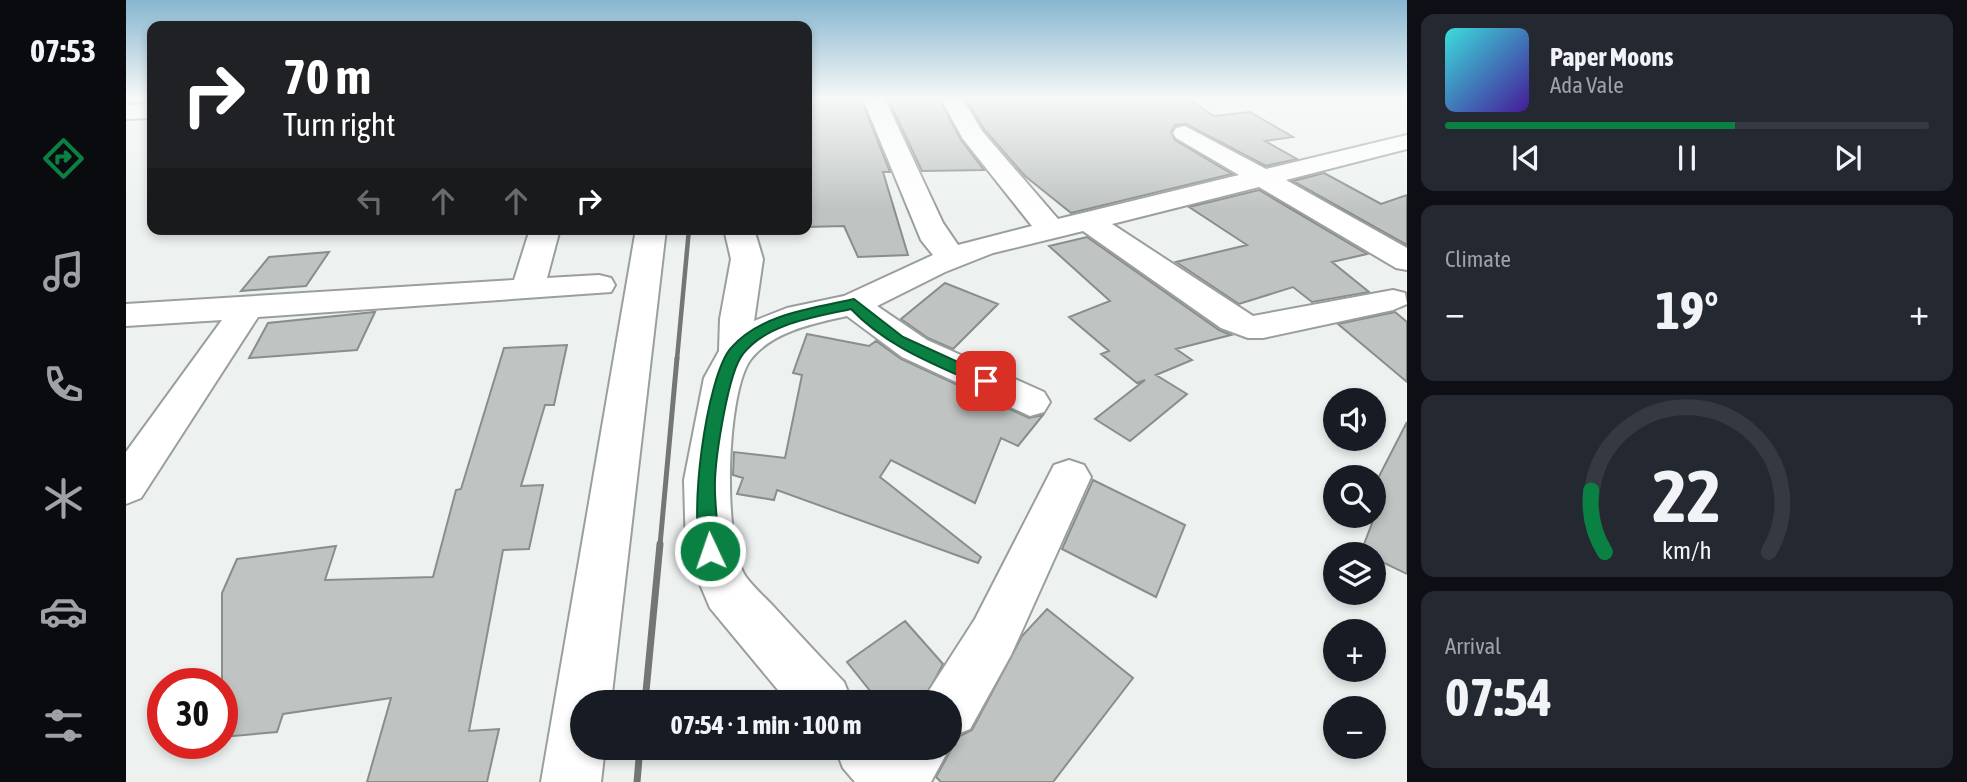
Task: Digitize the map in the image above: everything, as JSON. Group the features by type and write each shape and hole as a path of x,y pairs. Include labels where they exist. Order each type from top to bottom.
{"street":[{"path":"890,135 936,240 952,257"},
{"path":"973,135 1049,228"},
{"path":"1189,135 1407,261"},
{"path":"813,690 727,592 710,551 706,480 723,378 737,351 768,328 799,316 854,304 952,257 1049,228 1407,142"},
{"path":"1087,220 1233,320 1248,327 1264,327 1393,300"},
{"path":"528,288 543,235"},
{"path":"585,690 650,235"},
{"path":"737,351 737,319 747,259 741,235"},
{"path":"126,315 599,285"},
{"path":"854,304 874,325 897,341 1030,402"},
{"path":"126,486 248,307"},
{"path":"961,690 993,637 1069,477"},
{"path":"571,782 574,760"},
{"path":"875,760 894,782 911,760"}],"building":[{"path":"812,135 875,135 890,172 883,172 908,255 858,257 844,226 812,227"},
{"path":"905,135 959,135 984,170 922,171"},
{"path":"990,135 1173,135 1175,140 1232,174 1071,213 1025,176"},
{"path":"1208,135 1293,137 1265,141 1297,159 1266,166"},
{"path":"1324,173 1381,204 1407,195 1407,245 1293,181"},
{"path":"1259,190 1367,254 1332,262 1369,292 1312,302 1293,287 1239,304 1176,262 1247,245 1189,207"},
{"path":"1087,237 1219,330 1231,335 1176,349 1192,360 1156,375 1187,394 1130,441 1095,419 1145,380 1137,383 1101,354 1109,351 1069,317 1110,301 1049,246"},
{"path":"329,252 306,286 241,291 269,257"},
{"path":"945,283 998,304 953,349 928,338 901,319"},
{"path":"375,312 357,350 249,358 268,323"},
{"path":"1395,312 1407,322 1407,382 1338,324"},
{"path":"807,334 869,346 876,341 901,359 1029,418 1043,415 1018,446 1001,438 975,503 891,460 880,477 981,557 978,563 777,490 774,500 737,494 743,478 733,475 734,452 785,458 802,375 793,373"},
{"path":"567,345 554,405 545,405 521,486 543,485 529,549 503,550 469,731 499,729 487,782 367,782 391,698 283,714 277,732 238,736 238,668 222,668 222,593 237,559 336,546 325,580 433,577 456,490 461,489 504,348"},
{"path":"1407,422 1407,574 1386,564 1386,542 1365,542 1370,528 1386,528 1385,465"},
{"path":"1093,480 1185,525 1156,597 1062,549"},
{"path":"1047,609 1133,678 1053,782 941,782 936,777 945,760 962,760 962,735 972,730 1022,636"},
{"path":"905,621 943,664 929,690 869,690 847,662"}],"railway":[{"path":"677,359 688,235"},
{"path":"660,545 677,358"},
{"path":"646,690 660,544"},
{"path":"637,782 639,760"}],"route":[{"path":"710,551 706,480 723,378 737,351 768,328 799,316 854,304 874,325 897,341 986,381"}]}
